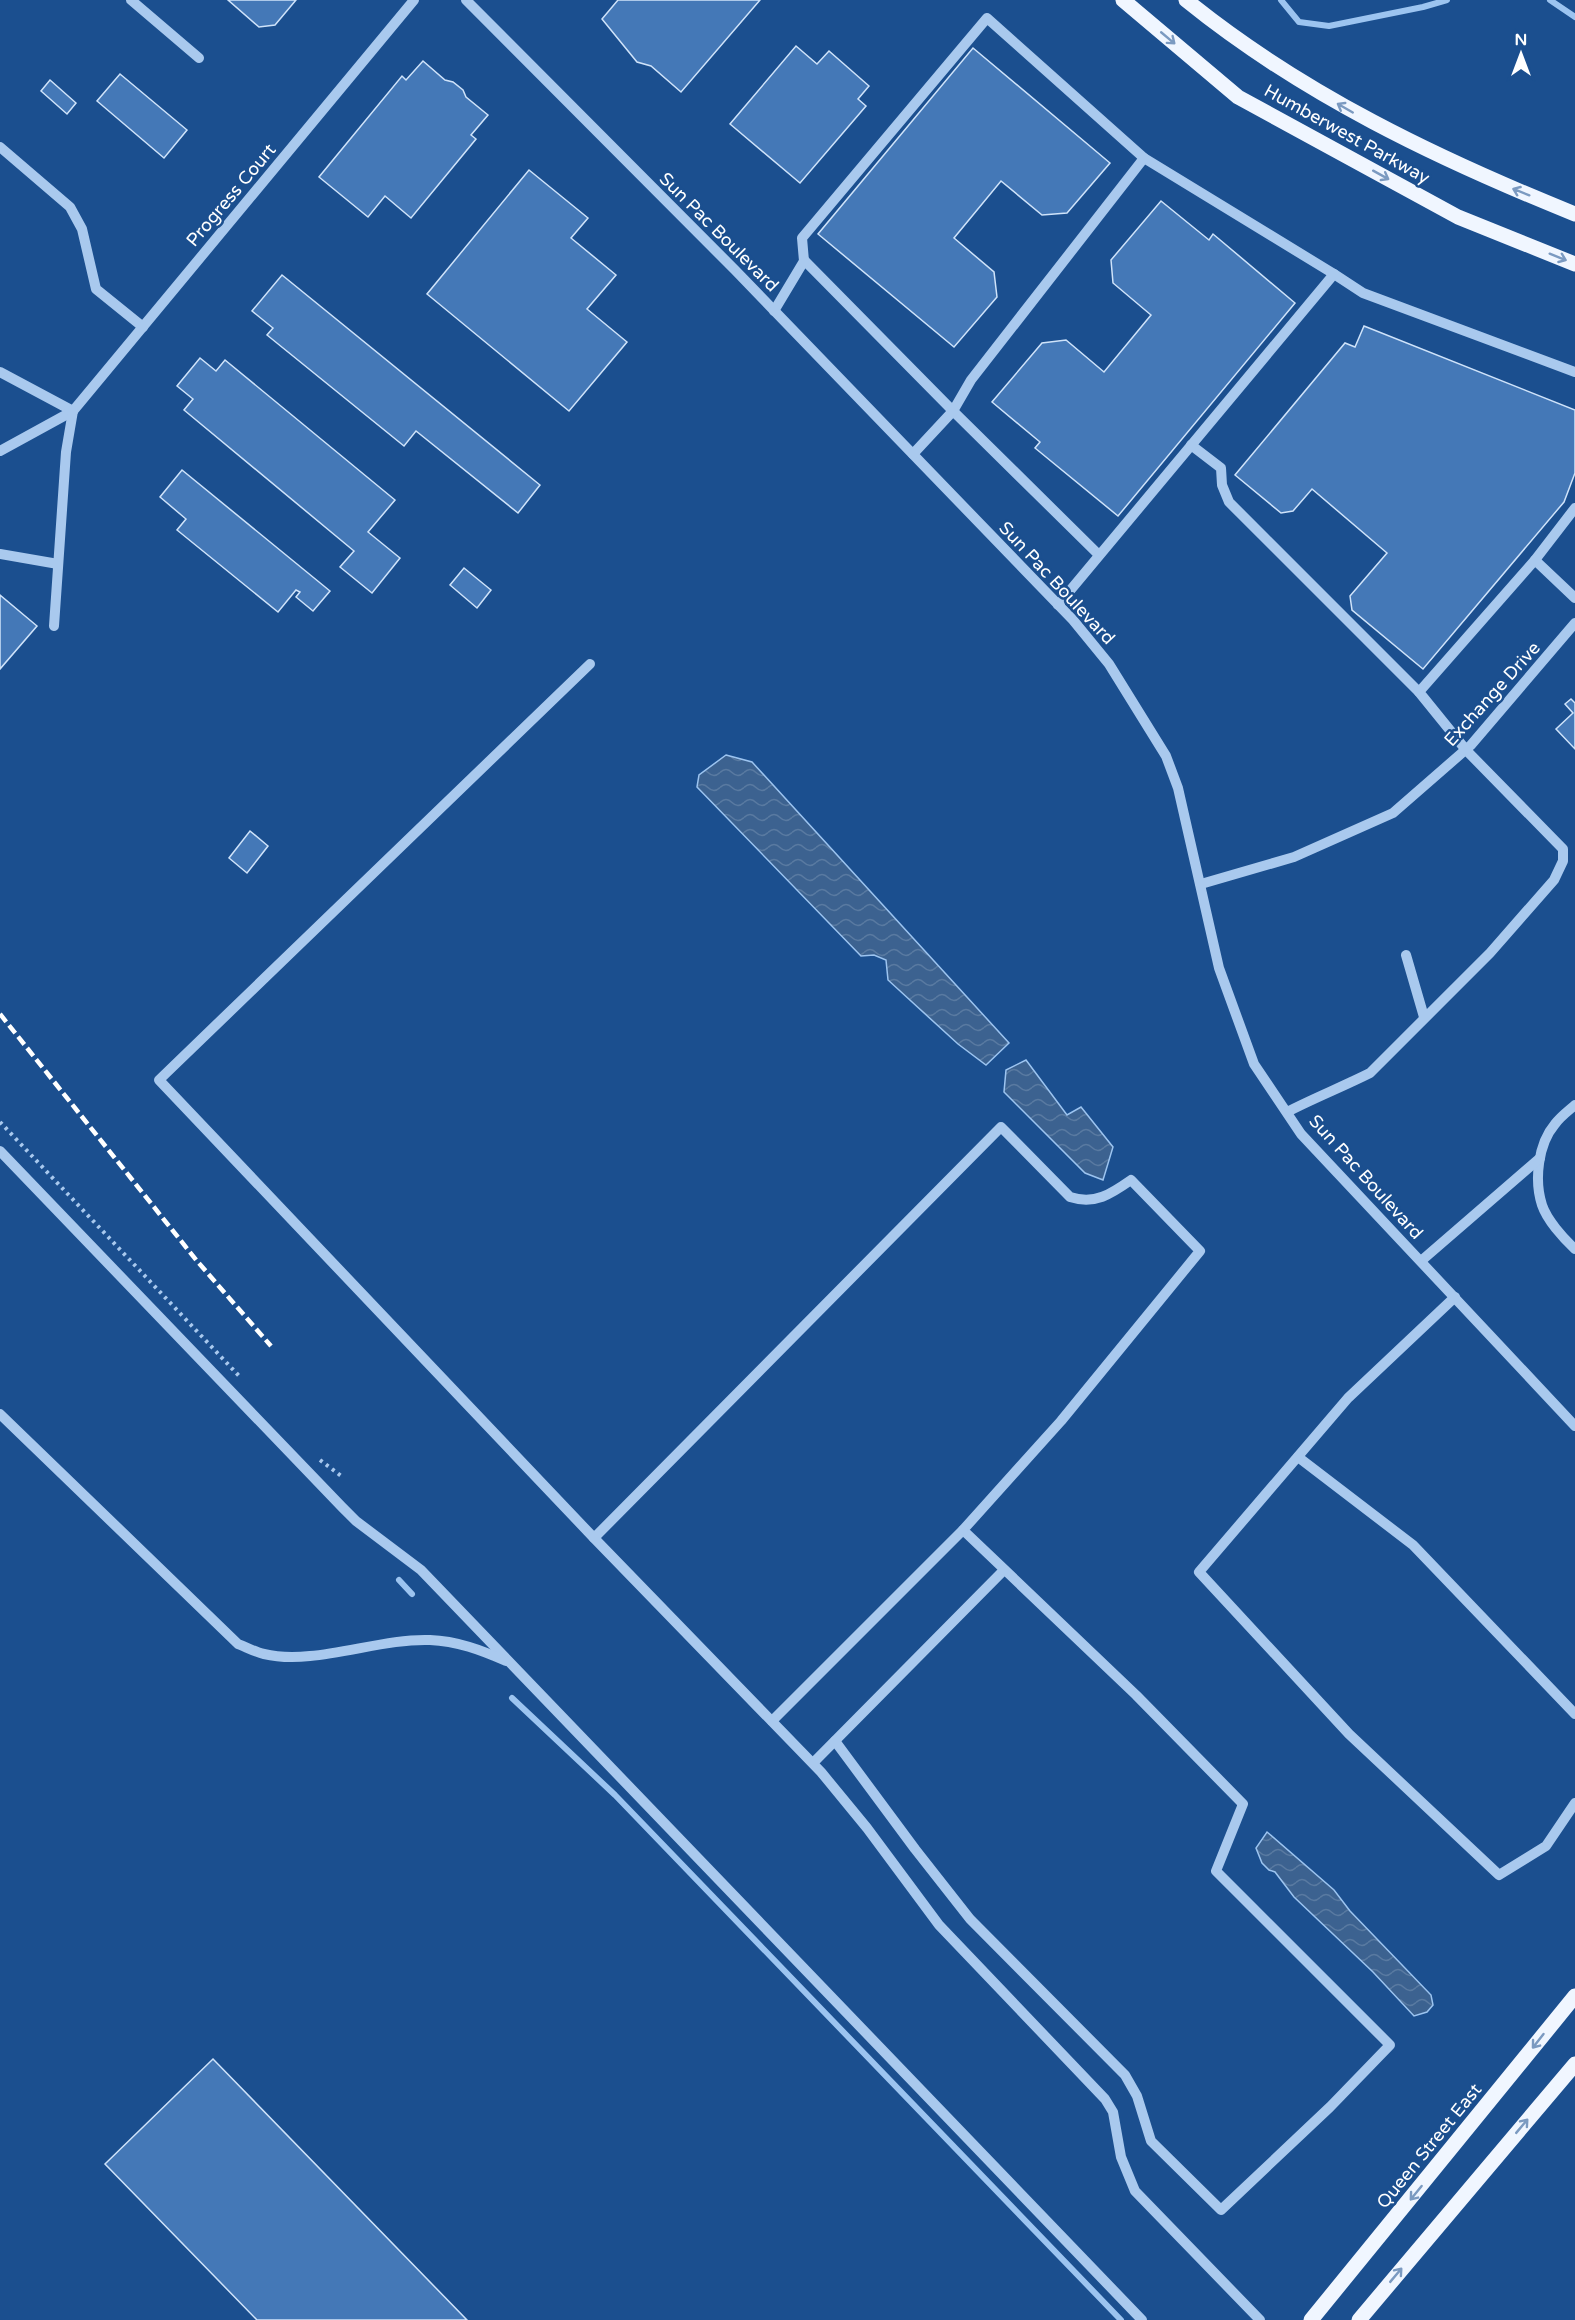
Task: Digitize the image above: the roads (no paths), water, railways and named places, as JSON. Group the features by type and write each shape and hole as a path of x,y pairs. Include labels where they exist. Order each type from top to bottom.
{"main road":[{"name":"Humberwest Parkway","path":"1123,0 1238,96 1458,217 1575,264"},
{"name":"Humberwest Parkway","path":"1186,0 1215,24 1345,109 1492,181 1575,214"},
{"name":"Queen Street East","path":"1311,2320 1575,1995"},
{"path":"1359,2320 1575,2064"}],"street":[{"path":"131,0 199,58"},
{"name":"Progress Court","path":"73,411 414,0"},
{"name":"Sun Pac Boulevard","path":"466,0 774,311 1058,605 1109,664 1166,756 1178,788 1219,968 1254,1064 1301,1134 1575,1426"},
{"path":"774,311 804,260 802,238 987,18 1144,158 1363,293 1575,372"},
{"path":"0,147 70,207 81,229 96,288 143,327"},
{"path":"912,454 953,411 971,380 1144,158"},
{"path":"804,260 1099,555"},
{"path":"1058,605 1334,274"},
{"path":"0,372 73,411"},
{"path":"0,451 73,411"},
{"path":"54,626 66,452 73,411"},
{"path":"1191,445 1221,468 1222,485 1229,502 1419,692 1466,750 1563,849 1563,861 1554,880 1497,945 1370,1073 1287,1112"},
{"path":"1419,692 1535,560 1575,508"},
{"path":"0,554 58,564"},
{"path":"1535,560 1575,598"},
{"name":"Exchange Drive","path":"1201,884 1294,857 1393,813 1466,750 1575,623"},
{"path":"590,664 159,1080 594,1538 813,1763 867,1828 939,1925 1105,2099 1113,2112 1121,2157 1135,2191 1260,2320"},
{"path":"1406,955 1424,1017"},
{"path":"1575,1105 1554,1125 1543,1144 1538,1187 1542,1207 1564,1239 1575,1249"},
{"path":"594,1538 1000,1127 1070,1197 1081,1201 1097,1200 1110,1195 1131,1180 1200,1251 1061,1421 963,1530 772,1721"},
{"path":"0,1151 356,1521 421,1570 1142,2320"},
{"path":"1421,1261 1540,1158"},
{"path":"1455,1297 1348,1398 1199,1572 1348,1734 1498,1875 1546,1846 1575,1803"},
{"path":"0,1414 238,1644 264,1654 291,1656 320,1654 392,1642 432,1640 474,1647 511,1664"},
{"path":"1298,1456 1413,1545 1575,1714"},
{"path":"835,1741 970,1919 1125,2075 1137,2096 1150,2141 1221,2210 1330,2107 1390,2045 1216,1871 1243,1804 1136,1695 963,1530"},
{"path":"813,1763 1004,1570"}],"water":[{"path":"726,755 752,762 1009,1043 986,1065 958,1044 888,980 886,960 874,955 861,956 697,787 699,775"},
{"path":"1026,1060 1067,1115 1081,1107 1113,1147 1103,1180 1085,1173 1004,1092 1006,1070"},
{"path":"1267,1832 1334,1890 1350,1911 1431,1995 1433,2005 1427,2012 1414,2016 1373,1972 1294,1897 1275,1872 1262,1863 1256,1848"}],"waterway":[{"path":"1281,0 1299,22 1329,26 1447,0"},
{"path":"1550,0 1575,17"},
{"path":"399,1580 412,1594"},
{"path":"512,1698 615,1795 1121,2320"}],"railway":[{"path":"0,1014 197,1261 271,1346"}]}
